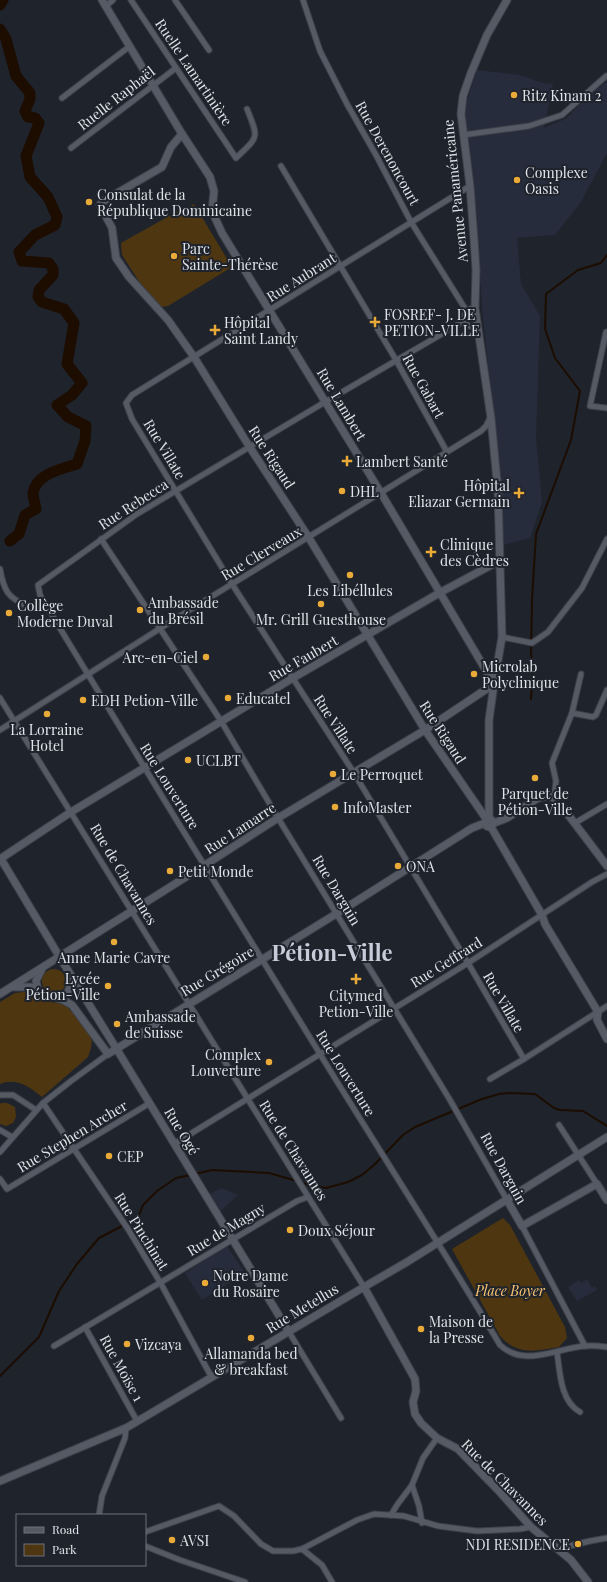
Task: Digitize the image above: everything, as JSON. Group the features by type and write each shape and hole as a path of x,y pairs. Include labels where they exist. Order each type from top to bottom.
{"street":[{"path":"104,3 114,0"},
{"name":"Ruelle Lamartinière","path":"131,0 236,158 255,140 256,131 247,109"},
{"path":"175,0 209,50"},
{"name":"Rue Derenoncourt","path":"304,0 320,50 347,104 411,222 466,310"},
{"name":"Avenue Panaméricaine","path":"489,822 489,720 502,637 498,492 491,418 475,308 476,270 470,186 461,114 463,96 484,41 507,0"},
{"name":"Rue Lambert","path":"104,3 182,134 210,176 214,191 212,211 216,222 441,592 494,684"},
{"path":"62,98 130,46"},
{"name":"Ruelle Raphaël","path":"71,148 176,68"},
{"path":"463,135 529,126 562,115 606,76"},
{"name":"Rue Rigaud","path":"182,134 171,147 162,167 102,202 100,205 112,228 116,258 129,277 168,320 194,357 249,446 309,538 425,730 489,822 542,915 545,924 598,1012 597,1020 607,1039"},
{"name":"Rue Gabart","path":"281,166 396,360 447,452"},
{"name":"Rue Aubrant","path":"126,403 132,395 470,186"},
{"path":"475,308 471,307 466,310 463,315 464,321 470,327 477,326"},
{"name":"Rue Rebecca","path":"45,579 137,514 249,446 464,321"},
{"path":"606,332 590,406 607,408"},
{"name":"Rue Villate","path":"126,403 132,419 232,584 354,773 524,1059"},
{"name":"Rue Clerveaux","path":"0,730 232,584 481,431 491,418"},
{"name":"Rue Darguin","path":"101,539 221,722 452,1104 522,1226 585,1346"},
{"path":"502,637 532,643 548,632 582,588 607,539"},
{"name":"Rue Faubert","path":"0,858 71,812 293,678 441,592 499,561"},
{"path":"0,569 7,594 28,607 44,602"},
{"name":"Rue Louverture","path":"45,579 38,585 40,595 44,602 144,768 320,1054 439,1243 500,1345 507,1352 528,1356 557,1352"},
{"path":"581,674 572,713 552,763 556,781 554,798 607,866"},
{"name":"Rue Lamarre","path":"0,994 278,818 425,730 494,684"},
{"path":"572,713 596,715 607,690"},
{"name":"Rue de Chavannes","path":"0,698 364,1287 415,1379 416,1391 413,1402 415,1414 421,1423 437,1438 458,1449 531,1527 571,1560 588,1582"},
{"name":"Rue Grégoire","path":"0,1152 2,1145 12,1137 43,1103 70,1081 116,1048 336,914 472,828 507,818 538,798 546,796 554,798"},
{"path":"575,823 607,804"},
{"name":"Rue Ogé","path":"0,858 341,1418"},
{"name":"Rue Geffrard","path":"174,1144 468,963 592,882 607,874"},
{"path":"38,991 36,981 37,976 44,967"},
{"path":"60,999 70,988 70,974"},
{"path":"11,987 28,987 45,995 67,1002 76,1008 108,1054"},
{"path":"490,1079 607,1006"},
{"path":"0,1095 13,1095 36,1110"},
{"name":"Rue Pinchinat","path":"43,1103 128,1229 160,1282 212,1378"},
{"name":"Rue Stephen Archer","path":"0,1179 6,1189 150,1103"},
{"path":"559,1126 607,1200"},
{"path":"0,1130 12,1137"},
{"name":"Rue Metellus","path":"0,1481 126,1428 439,1243 606,1138"},
{"path":"522,1226 597,1184"},
{"name":"Rue de Magny","path":"54,1346 297,1201 308,1197"},
{"name":"Rue Moïse 1","path":"85,1327 137,1421"},
{"path":"580,1412 570,1404 563,1388 557,1352 585,1346 607,1346"},
{"path":"99,1514 102,1496 112,1467 125,1438 126,1428"},
{"path":"392,1515 412,1485 423,1458 437,1438"},
{"path":"412,1485 419,1506 422,1522"},
{"path":"146,1532 219,1506 234,1516 261,1544 273,1551 293,1551 302,1549 357,1520 374,1514 404,1516 438,1526 477,1531 531,1527"},
{"path":"557,1549 607,1538"},
{"path":"146,1546 173,1558 245,1582"},
{"path":"302,1549 322,1565 332,1582"}],"shaded area":[{"path":"477,70 520,75 543,83 553,84 544,128 567,118 590,93 607,82 607,153 581,202 555,235 517,238 521,284 540,316 536,437 542,502 530,538 503,545 499,464 482,309 477,216 470,167 462,128 467,101"},
{"path":"221,1188 238,1195 217,1214 206,1196"},
{"path":"227,1246 245,1273 202,1300 185,1273"},
{"path":"587,1279 592,1288 595,1286 597,1290 577,1301 568,1287 579,1280 581,1283"}],"green space":[{"name":"Parc Sainte-Thérèse","path":"194,204 232,267 168,306 161,307 150,298 122,255 121,243 178,211 179,212"},
{"path":"54,969 59,970 65,976 65,986 59,992 54,993 49,992 43,986 42,981 43,976 49,970"},
{"path":"31,991 54,1003 63,1003 82,1025 92,1040 88,1057 42,1097 28,1087 17,1082 6,1082 0,1084 0,1002 15,993"},
{"path":"1,1103 7,1103 15,1107 16,1117 13,1123 6,1126 0,1124"},
{"name":"Place Boyer","path":"503,1218 510,1225 565,1327 567,1338 559,1347 535,1351 521,1349 514,1347 500,1336 452,1249"}],"waterway":[{"path":"0,5 3,0"},
{"path":"0,29 6,39 16,76 30,93 30,99 25,111 28,117 35,118 39,123 26,156 30,177 48,197 57,217 55,225 35,235 19,252 22,261 49,263 53,269 53,275 39,290 38,297 42,302 64,309 74,323 67,364 82,383 72,395 57,405 68,417 86,426 85,441 77,464 50,473 39,481 33,493 36,509 25,515 19,534 10,541"},
{"path":"531,699 533,670 531,653 532,600 536,534 571,440 580,391 555,358 545,329 546,294 578,270 601,263 607,255"},
{"path":"301,1183 326,1188 348,1182 362,1175 374,1165 403,1135 415,1127 482,1099 499,1094 535,1094 554,1108 560,1110 583,1111 607,1126"},
{"path":"195,1174 212,1170 269,1173 297,1181"},
{"path":"0,1376 39,1337 59,1291 77,1264 99,1238 139,1215 143,1205 157,1191 176,1178 191,1175"}],"place":[{"name":"Ritz Kinam 2","path":"514,95"},
{"name":"Complexe Oasis","path":"517,180"},
{"name":"Consulat de la République Dominicaine","path":"89,202"},
{"name":"Parc Sainte-Thérèse","path":"174,256"},
{"name":"FOSREF- J. DE PETION-VILLE","path":"375,322"},
{"name":"Hôpital Saint Landy","path":"215,330"},
{"name":"Lambert Santé","path":"347,461"},
{"name":"DHL","path":"342,491"},
{"name":"Hôpital Eliazar Germain","path":"519,493"},
{"name":"Clinique des Cèdres","path":"431,552"},
{"name":"Les Libéllules","path":"350,575"},
{"name":"Mr. Grill Guesthouse","path":"321,604"},
{"name":"Ambassade du Brésil","path":"140,610"},
{"name":"Collège Moderne Duval","path":"9,613"},
{"name":"Arc-en-Ciel","path":"206,657"},
{"name":"Microlab Polyclinique","path":"474,674"},
{"name":"Educatel","path":"228,698"},
{"name":"EDH Petion-Ville","path":"83,700"},
{"name":"La Lorraine Hotel","path":"47,714"},
{"name":"UCLBT","path":"188,760"},
{"name":"Le Perroquet","path":"333,774"},
{"name":"Parquet de Pétion-Ville","path":"535,778"},
{"name":"InfoMaster","path":"335,807"},
{"name":"ONA","path":"398,866"},
{"name":"Petit Monde","path":"170,871"},
{"name":"Anne Marie Cavre","path":"114,942"},
{"name":"Citymed Petion-Ville","path":"356,979"},
{"name":"Lycée Pétion-Ville","path":"108,986"},
{"name":"Ambassade de Suisse","path":"117,1024"},
{"name":"Complex Louverture","path":"269,1062"},
{"name":"CEP","path":"109,1156"},
{"name":"Doux Séjour","path":"290,1230"},
{"name":"Notre Dame du Rosaire","path":"205,1283"},
{"name":"Maison de la Presse","path":"421,1329"},
{"name":"Allamanda bed & breakfast","path":"251,1338"},
{"name":"Vizcaya","path":"127,1344"},
{"name":"AVSI","path":"172,1540"},
{"name":"NDI RESIDENCE","path":"578,1544"}],"district":[{"name":"Pétion-Ville","path":"332,952"}]}
